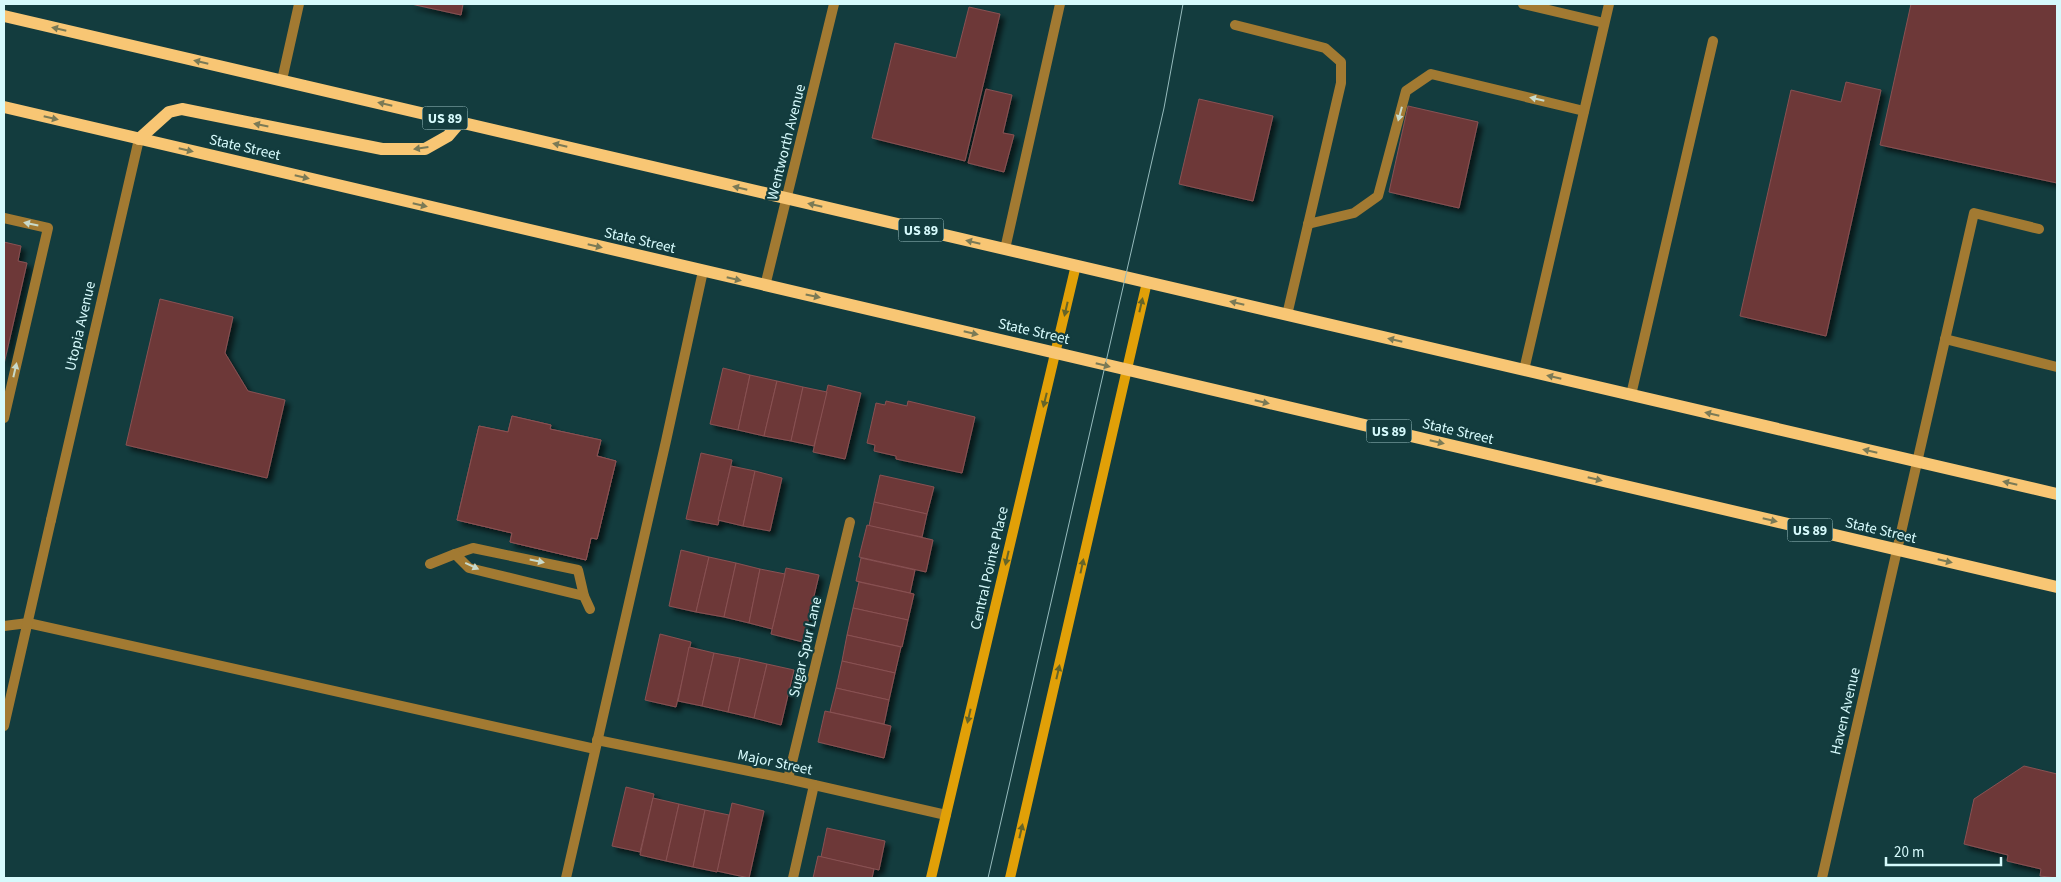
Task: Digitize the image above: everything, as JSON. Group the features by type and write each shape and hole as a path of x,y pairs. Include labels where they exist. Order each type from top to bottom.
{"main road":[{"name":"US 89","path":"4,16 2057,494"},
{"name":"State Street","path":"4,107 2057,587"},
{"path":"139,139 169,112 182,109 382,149 425,150 448,136 460,122"}],"street":[{"path":"282,80 299,4"},
{"name":"Wentworth Avenue","path":"765,286 788,199 834,4"},
{"path":"1005,249 1060,4"},
{"path":"1523,4 1604,23"},
{"path":"1524,370 1609,4"},
{"path":"1234,25 1325,48 1341,62 1341,83 1287,314"},
{"path":"1631,395 1713,41"},
{"path":"1308,224 1354,213 1378,196 1406,91 1431,74 1584,111"},
{"name":"Utopia Avenue","path":"4,726 139,139"},
{"name":"Haven Avenue","path":"1822,878 1974,213 2039,228"},
{"path":"4,218 48,228 4,418"},
{"name":"Central Pointe Place","path":"931,878 1076,265"},
{"path":"566,878 703,271"},
{"path":"1010,878 1146,282"},
{"path":"1945,339 2057,367"},
{"name":"Sugar Spur Lane","path":"788,779 850,522"},
{"path":"430,564 473,548 578,570 584,596 590,609"},
{"path":"455,554 469,568 584,596"},
{"name":"Major Street","path":"4,626 28,623 596,745 788,779 946,815"},
{"path":"793,878 814,785"}],"building":[{"path":"411,4 463,4 461,15"},
{"path":"1911,4 2057,4 2057,183 1880,145"},
{"path":"969,7 1000,14 965,161 872,138 895,43 956,58"},
{"path":"1846,82 1881,90 1826,336 1740,316 1791,90 1841,102"},
{"path":"986,89 1012,95 1003,133 1014,135 1004,172 968,163"},
{"path":"1199,99 1273,116 1253,201 1179,184"},
{"path":"1408,106 1478,122 1459,208 1389,192"},
{"path":"4,242 21,246 18,261 27,263 4,364"},
{"path":"160,299 233,317 225,353 248,391 285,400 267,478 126,445"},
{"path":"723,368 750,375 738,430 710,424"},
{"path":"750,375 777,381 764,436 738,430"},
{"path":"777,381 803,387 791,441 764,436"},
{"path":"828,385 861,393 845,459 813,452"},
{"path":"803,387 827,392 814,446 791,441"},
{"path":"886,401 907,406 908,401 975,417 962,473 896,459 896,456 874,451 875,445 867,443 876,403 885,405"},
{"path":"512,416 551,425 550,429 601,440 597,456 616,461 597,539 591,538 586,560 510,542 512,533 457,520 479,426 508,432"},
{"path":"512,416 551,425 550,429 601,440 597,456 616,461 597,539 591,538 586,560 510,542 512,533 457,520 479,426 508,432"},
{"path":"701,453 732,460 718,525 686,519"},
{"path":"731,466 755,471 743,526 718,520"},
{"path":"755,471 782,478 770,531 743,526"},
{"path":"880,475 934,487 927,514 874,502"},
{"path":"874,502 927,514 922,537 869,526"},
{"path":"867,525 933,540 926,572 859,557"},
{"path":"681,550 709,557 696,612 669,606"},
{"path":"709,557 736,563 724,617 696,612"},
{"path":"861,558 915,570 910,593 856,581"},
{"path":"736,563 760,569 749,623 724,617"},
{"path":"786,568 819,575 803,642 771,634"},
{"path":"760,569 785,574 772,629 749,623"},
{"path":"859,582 914,594 908,620 853,608"},
{"path":"853,608 908,620 902,647 847,635"},
{"path":"660,634 691,642 676,707 645,700"},
{"path":"847,635 901,647 895,673 842,661"},
{"path":"689,647 714,653 702,706 678,701"},
{"path":"714,653 740,658 728,712 702,706"},
{"path":"740,658 767,664 754,718 728,712"},
{"path":"842,661 895,673 889,700 836,688"},
{"path":"767,664 794,670 781,725 754,718"},
{"path":"836,688 889,700 884,724 830,712"},
{"path":"825,711 891,726 884,758 818,742"},
{"path":"2024,766 2057,774 2057,878 2040,876 2041,869 2007,861 2008,855 1964,844 1974,799"},
{"path":"626,787 654,794 640,852 612,846"},
{"path":"653,798 679,804 666,861 640,855"},
{"path":"732,803 764,811 749,878 717,871"},
{"path":"679,804 705,810 693,867 666,861"},
{"path":"705,810 729,815 717,872 693,867"},
{"path":"827,828 885,841 879,870 821,857"},
{"path":"818,856 874,869 872,878 813,878"}],"tram line":[{"path":"988,878 1164,108 1183,4"}]}
